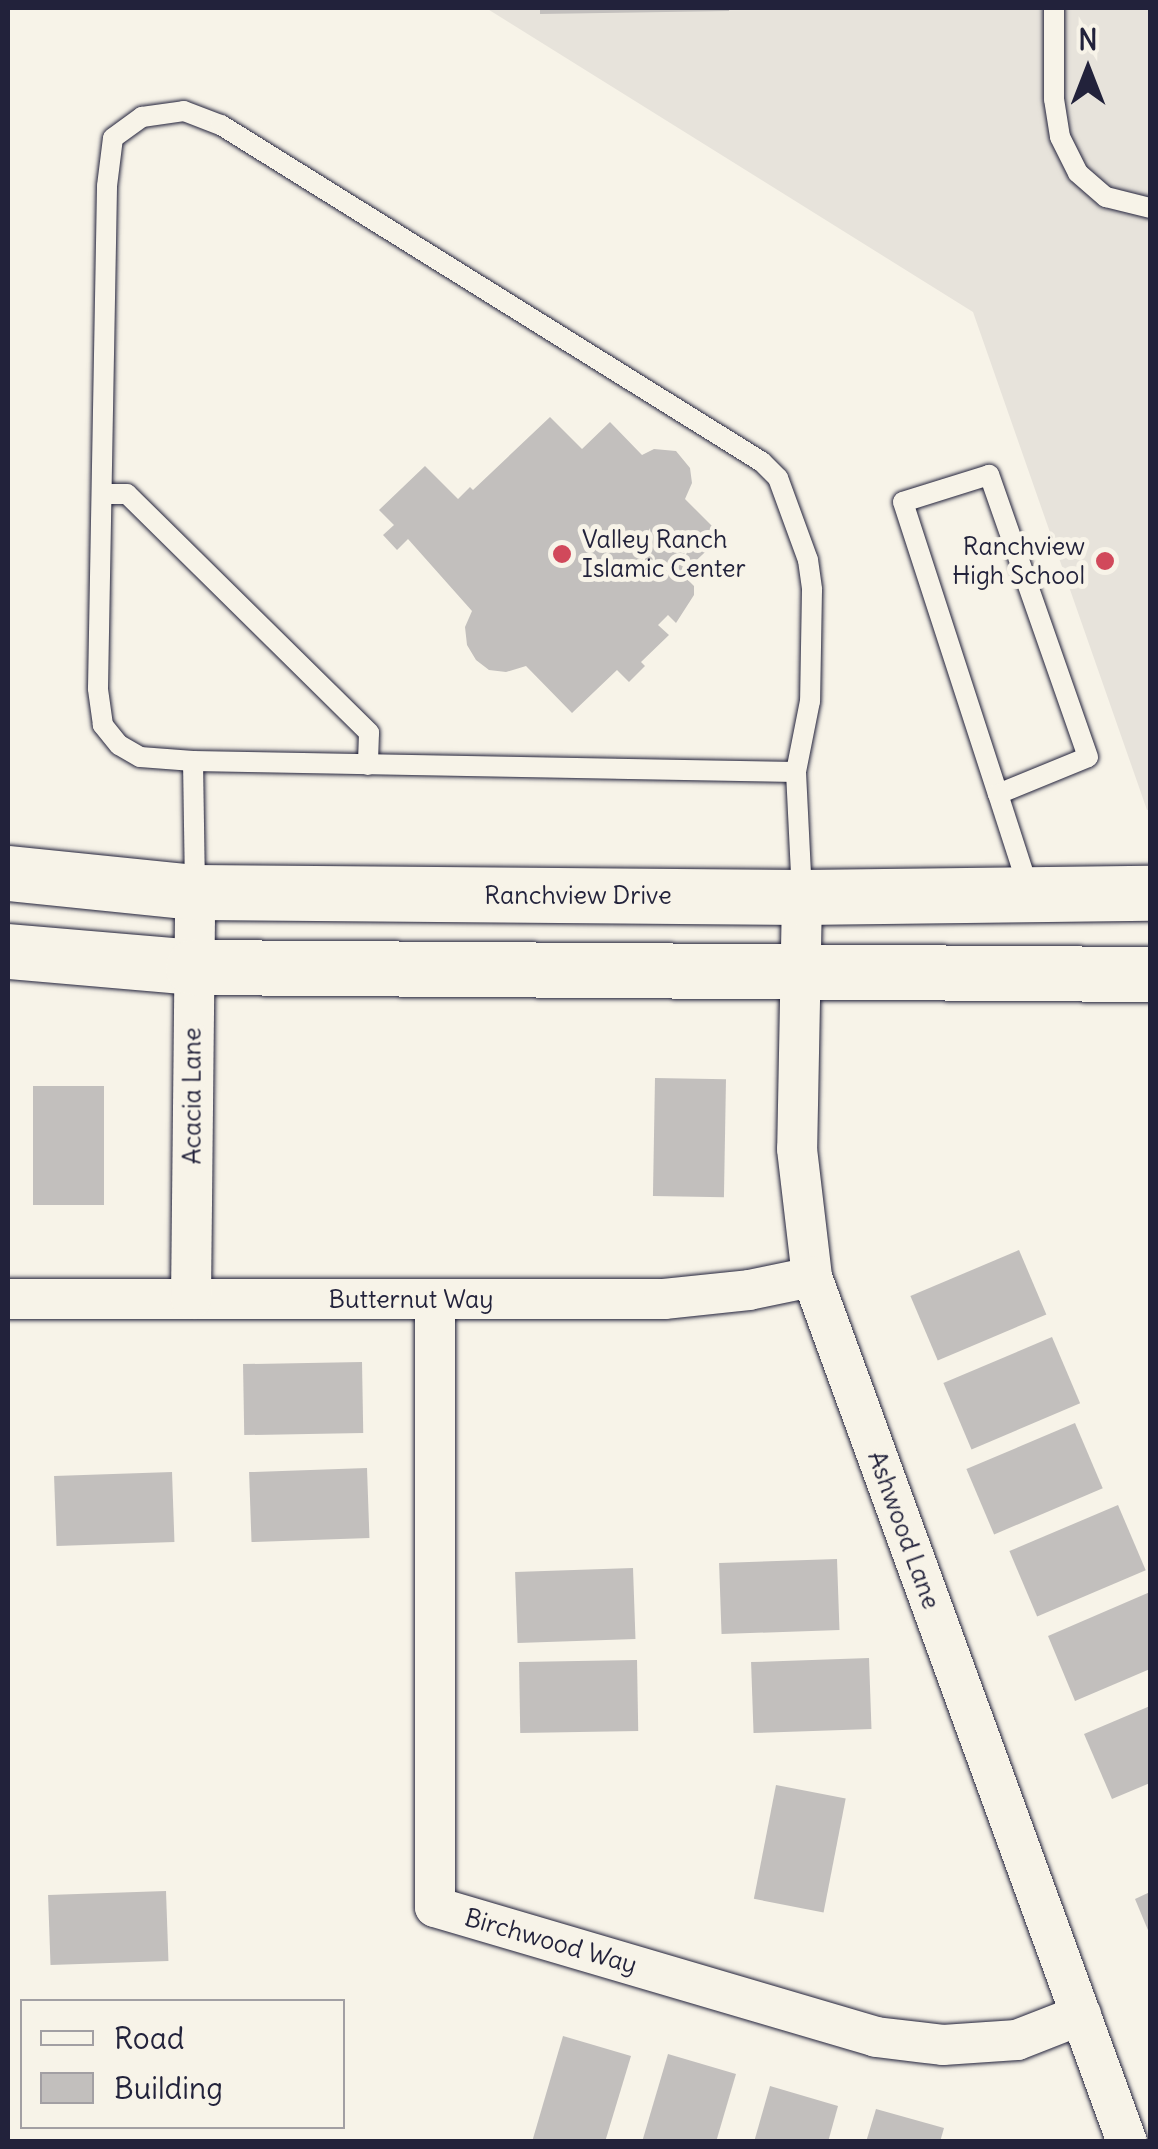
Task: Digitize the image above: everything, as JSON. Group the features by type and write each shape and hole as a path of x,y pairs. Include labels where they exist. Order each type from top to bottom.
{"street":[{"name":"Ranchview Drive","path":"8,873 195,892 802,897 1150,893"},
{"name":"Acacia Lane","path":"191,1299 195,892"},
{"name":"Ashwood Lane","path":"802,897 797,1149 812,1277 1127,2142"},
{"path":"8,951 192,967 1150,974"},
{"name":"Butternut Way","path":"8,1299 664,1299 749,1290 812,1277"},
{"name":"Birchwood Way","path":"435,1299 435,1907 876,2037 942,2045 1016,2040 1081,2015"}],"lane":[{"path":"1054,8 1054,99 1060,137 1078,174 1106,197 1150,208"},
{"path":"796,772 193,761 140,758 119,744 103,724 98,688 107,186 113,138 142,117 184,111 222,125 762,462 778,478 808,560 812,590 810,701 796,772 802,897"},
{"path":"998,794 1088,757 989,476 903,502 998,794 1031,894"},
{"path":"102,494 127,494 369,733 368,764"},
{"path":"193,761 195,892"}],"shaded area":[{"name":"Ranchview High School","path":"486,8 1150,8 1150,810 973,312"}],"building":[{"path":"540,8 729,8 729,11 540,14"},
{"path":"550,417 582,449 610,422 642,455 654,449 676,451 690,468 692,483 685,499 722,536 682,574 694,586 694,595 676,623 668,615 658,625 669,635 641,662 645,666 629,682 617,670 572,713 526,666 506,672 489,670 476,660 467,645 465,627 472,611 408,539 397,550 383,535 394,525 379,510 425,466 458,499 470,487 473,490"},
{"path":"655,1078 726,1079 724,1197 653,1196"},
{"path":"33,1086 104,1086 104,1205 33,1205"},
{"path":"1019,1250 1046,1314 938,1361 910,1296"},
{"path":"1052,1337 1080,1403 972,1449 943,1383"},
{"path":"362,1362 363,1433 244,1435 243,1364"},
{"path":"1075,1423 1103,1488 994,1534 966,1469"},
{"path":"367,1468 369,1538 252,1542 249,1472"},
{"path":"172,1472 174,1542 57,1546 54,1476"},
{"path":"1118,1505 1146,1570 1037,1616 1009,1551"},
{"path":"837,1559 839,1630 722,1634 719,1563"},
{"path":"633,1568 635,1639 518,1643 515,1572"},
{"path":"1150,1592 1150,1669 1075,1701 1048,1636"},
{"path":"869,1658 871,1729 754,1733 751,1662"},
{"path":"637,1660 638,1731 520,1733 519,1662"},
{"path":"1150,1706 1150,1783 1112,1799 1084,1734"},
{"path":"776,1785 846,1799 824,1912 754,1899"},
{"path":"166,1891 168,1961 51,1965 48,1895"},
{"path":"1150,1892 1150,1935 1135,1899"},
{"path":"563,2036 631,2056 605,2142 532,2142"},
{"path":"668,2054 736,2074 716,2142 642,2142"},
{"path":"770,2086 838,2106 828,2142 754,2142"},
{"path":"876,2109 944,2128 940,2142 866,2142"}],"place":[{"name":"Valley Ranch Islamic Center","path":"562,554"},
{"name":"Ranchview High School","path":"1105,561"}]}
